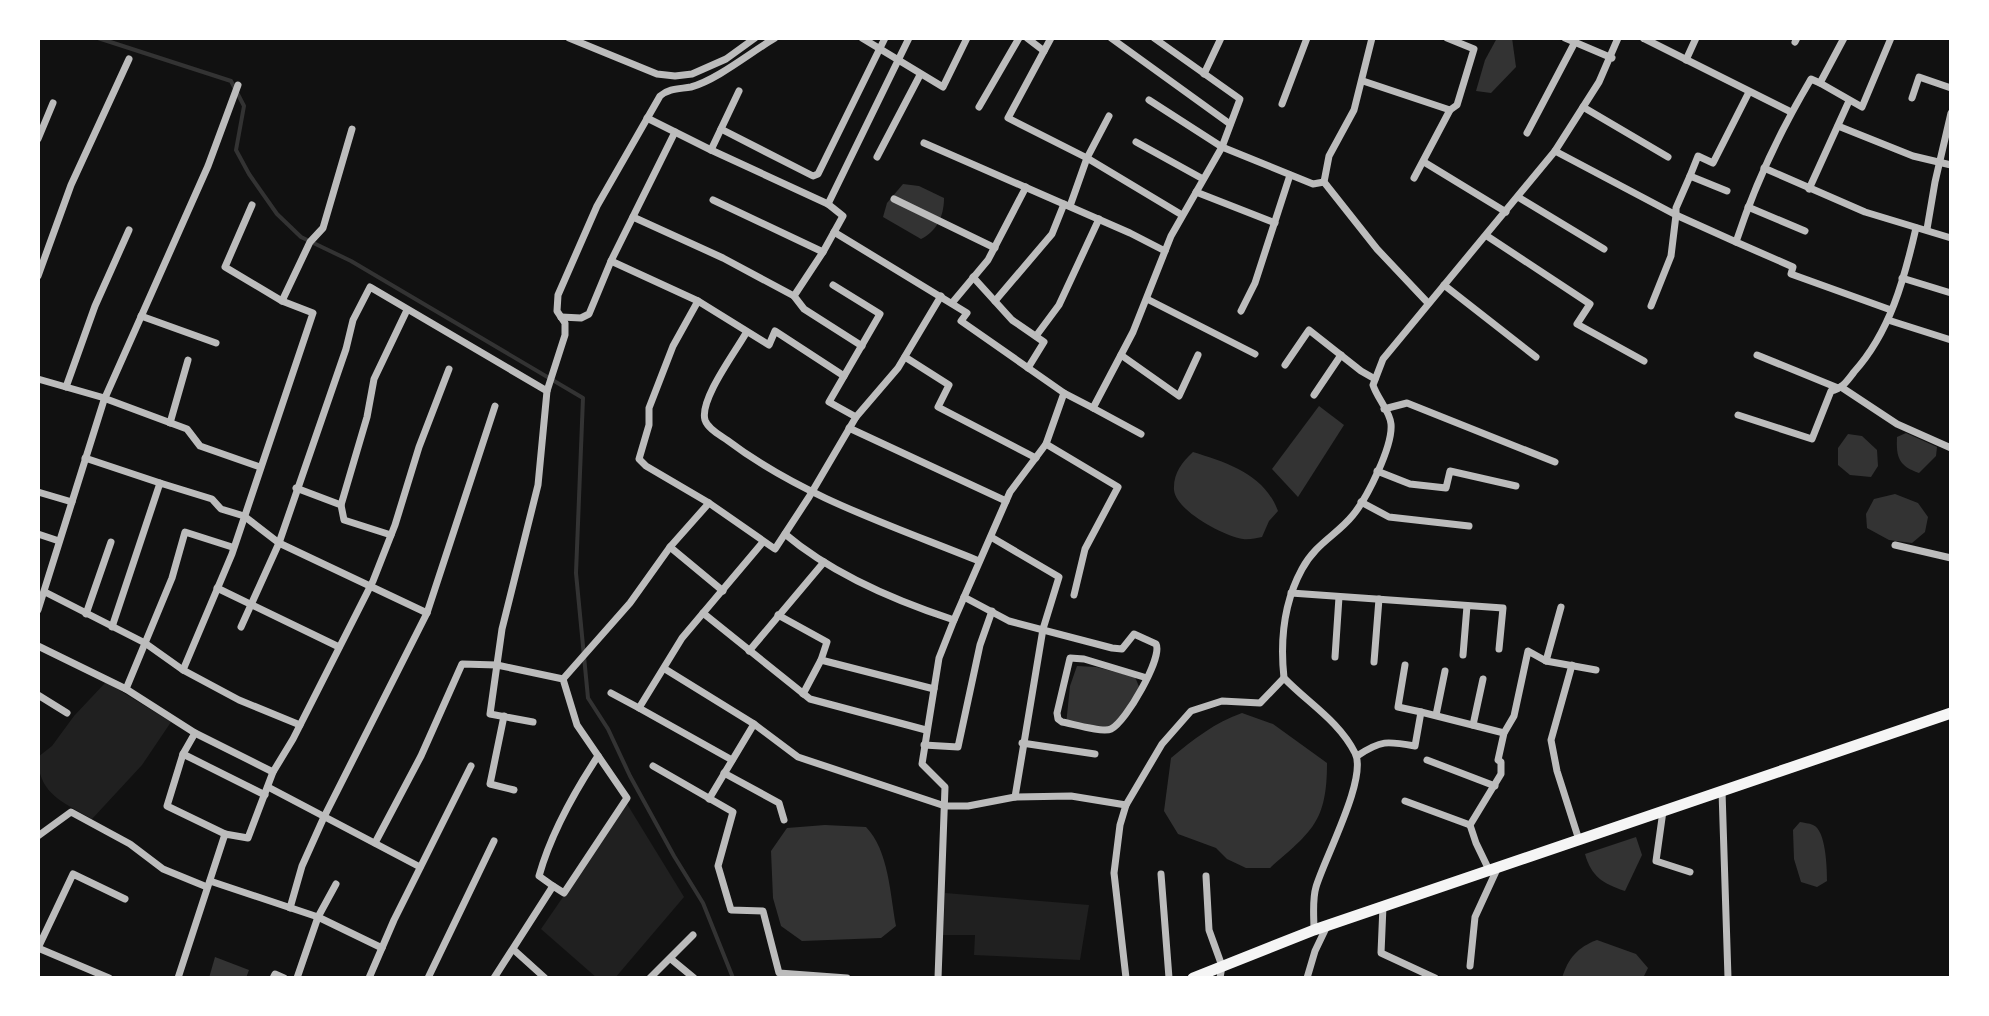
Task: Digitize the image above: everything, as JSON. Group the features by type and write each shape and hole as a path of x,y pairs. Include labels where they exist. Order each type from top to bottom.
{"main road":[{"path":"1193,978 1221,972 1314,930 1951,713"}],"street":[{"path":"569,38 657,74 675,76 692,74 726,59 755,38"},
{"path":"533,722 490,714 502,629 538,485 547,391 565,335 565,323 557,311 558,295 597,206 647,118 666,91 711,79 775,38"},
{"path":"862,38 943,87 967,38"},
{"path":"721,129 813,176 818,174 885,38"},
{"path":"828,204 909,38"},
{"path":"979,107 1019,38"},
{"path":"1027,38 1044,51"},
{"path":"1051,38 1008,118 1087,158 1182,215"},
{"path":"1111,38 1230,124"},
{"path":"1093,408 1147,299 1182,215 1222,147 1240,99 1154,38"},
{"path":"1282,104 1307,38"},
{"path":"1372,38 1354,110 1329,156 1324,182 1377,249 1428,303"},
{"path":"1414,178 1450,110 1457,105 1474,49 1447,38"},
{"path":"1565,38 1612,58"},
{"path":"1314,930 1315,889 1343,819 1358,766 1357,756 1343,733 1305,701 1284,678 1281,652 1291,593 1303,567 1321,542 1352,517 1387,447 1391,425 1373,385 1383,359 1555,151 1612,58 1618,38"},
{"path":"1643,38 1791,112"},
{"path":"1686,60 1696,38"},
{"path":"1820,83 1844,38"},
{"path":"1736,242 1764,168 1811,79 1862,107 1891,38"},
{"path":"1204,74 1217,40"},
{"path":"1527,133 1575,42"},
{"path":"38,276 71,185 129,59"},
{"path":"877,157 920,75"},
{"path":"1912,98 1919,77 1951,88"},
{"path":"1363,81 1450,110"},
{"path":"38,610 104,400 208,166 238,85"},
{"path":"711,150 739,91"},
{"path":"1651,306 1671,256 1676,215 1698,156 1713,163 1749,92"},
{"path":"1149,100 1222,147 1313,184 1324,182"},
{"path":"1809,189 1849,101"},
{"path":"38,139 53,103"},
{"path":"1583,107 1668,157"},
{"path":"1927,229 1951,113"},
{"path":"995,301 1052,234 1109,116"},
{"path":"647,118 828,204 843,216 794,296"},
{"path":"1838,126 1913,156 1951,165"},
{"path":"282,301 310,242 323,228 352,129"},
{"path":"561,317 581,318 589,314 611,261 675,132"},
{"path":"1136,142 1203,179"},
{"path":"924,143 1165,251"},
{"path":"1555,151 1676,215 1793,267 1791,274 1891,310"},
{"path":"1424,162 1506,212"},
{"path":"1764,168 1809,189 1951,238"},
{"path":"1241,311 1255,283 1290,175"},
{"path":"1690,176 1727,191"},
{"path":"952,303 995,248 1026,187"},
{"path":"1196,192 1275,223"},
{"path":"1518,197 1604,249"},
{"path":"894,199 995,248"},
{"path":"713,200 823,252"},
{"path":"183,670 244,516 313,313 282,301 225,267 252,205"},
{"path":"1748,207 1805,231"},
{"path":"633,217 723,258 794,296 804,309 862,346"},
{"path":"1036,336 1059,305 1099,219"},
{"path":"1738,415 1812,439 1831,391 1841,388 1872,352 1888,320 1916,228"},
{"path":"66,387 95,306 129,230"},
{"path":"834,232 967,313 961,321 1064,393 1141,434"},
{"path":"1487,236 1590,304 1577,324 1644,361"},
{"path":"611,261 698,301 769,345 775,331 844,376"},
{"path":"973,277 1012,320 1044,342 1028,368"},
{"path":"1902,278 1951,293"},
{"path":"833,285 880,314 829,402 856,417"},
{"path":"1444,285 1536,357"},
{"path":"241,627 279,543 346,349 353,320 370,287 547,391"},
{"path":"698,301 673,346 649,408 649,425 639,459 775,549 856,417 905,357 941,296"},
{"path":"1147,299 1255,354"},
{"path":"391,535 344,520 341,505 367,417 374,379 407,310"},
{"path":"141,316 216,343"},
{"path":"1888,320 1951,340"},
{"path":"1285,365 1309,330 1375,379"},
{"path":"746,333 714,386 705,411 707,424 742,451 812,493 979,561"},
{"path":"1121,355 1179,396 1198,355"},
{"path":"1314,395 1341,355"},
{"path":"1757,355 1841,388 1897,424 1951,448"},
{"path":"905,357 949,385 938,407 1036,458"},
{"path":"170,423 188,360"},
{"path":"195,733 183,754 167,806 225,834 248,838 273,772 371,586 449,369"},
{"path":"38,379 187,429 200,446 260,467"},
{"path":"938,978 945,787 922,764 939,658 1006,501 1046,444 1064,393"},
{"path":"1384,409 1407,403 1555,462"},
{"path":"290,908 302,866 324,817 427,613 495,406"},
{"path":"849,428 1006,501"},
{"path":"1046,444 1118,487 1085,549 1074,595"},
{"path":"85,458 212,499 221,509 244,516 279,543 427,613"},
{"path":"1377,471 1410,484 1446,488 1450,471 1516,486"},
{"path":"112,627 160,483"},
{"path":"296,488 341,505"},
{"path":"38,492 72,502"},
{"path":"1361,502 1389,517 1469,526"},
{"path":"563,679 630,603 670,547 709,503"},
{"path":"126,689 172,578 185,532 232,547"},
{"path":"38,534 59,541"},
{"path":"785,534 824,562 923,610 954,620"},
{"path":"991,537 1059,577 1043,629 1015,797"},
{"path":"86,614 111,542"},
{"path":"639,708 682,638 763,542"},
{"path":"1895,545 1951,558"},
{"path":"670,547 723,591"},
{"path":"749,651 824,562"},
{"path":"217,588 339,647"},
{"path":"45,592 145,643 183,670 239,700 300,725"},
{"path":"1291,593 1503,608 1499,649"},
{"path":"964,597 1009,621 1117,649 1122,649 1131,635 1141,635 1159,648 1147,678 1110,729 1062,722 1058,719 1059,695 1070,658 1084,659 1147,678"},
{"path":"1335,657 1339,597"},
{"path":"1374,662 1379,599"},
{"path":"1463,655 1467,606"},
{"path":"1546,661 1561,607"},
{"path":"924,745 958,747 980,645 992,611"},
{"path":"703,613 810,699 926,730"},
{"path":"778,615 827,642 803,694"},
{"path":"38,646 126,689 195,733 273,772"},
{"path":"1470,825 1501,774 1501,762 1498,760 1504,733 1514,716 1528,651 1546,661 1596,670"},
{"path":"821,660 934,689"},
{"path":"375,843 421,756 462,664 497,665 563,679"},
{"path":"1405,665 1398,707 1504,733"},
{"path":"1572,665 1551,740 1557,771 1579,840"},
{"path":"665,669 754,724 798,757 945,806 968,806 1015,797 1071,796 1126,805"},
{"path":"1436,715 1445,671"},
{"path":"1126,978 1114,873 1120,825 1126,805 1162,744 1191,711 1222,701 1260,703 1284,678"},
{"path":"563,679 577,725 627,798 564,893 539,876 572,796 598,756"},
{"path":"1473,725 1483,679"},
{"path":"611,693 732,760"},
{"path":"38,695 67,713"},
{"path":"1357,756 1375,744 1387,741 1415,746 1421,712"},
{"path":"504,716 490,784 514,790"},
{"path":"709,799 754,724"},
{"path":"1022,743 1095,754"},
{"path":"183,754 324,817 420,867"},
{"path":"1427,760 1495,786"},
{"path":"369,978 471,766"},
{"path":"653,766 733,812 718,866 731,910 763,911 779,973 847,978"},
{"path":"724,773 779,803 784,820"},
{"path":"1722,791 1728,978"},
{"path":"1405,801 1470,825"},
{"path":"1663,811 1656,861 1690,872"},
{"path":"38,836 71,812 130,844 163,869 318,917 382,948"},
{"path":"38,821 46,830"},
{"path":"1470,825 1476,843 1494,869 1475,917 1470,966"},
{"path":"178,978 225,834"},
{"path":"428,978 494,841"},
{"path":"109,978 38,948 73,874 125,899"},
{"path":"1161,874 1169,978"},
{"path":"1206,876 1209,930 1221,972"},
{"path":"297,978 318,917 336,884"},
{"path":"494,978 553,886"},
{"path":"1383,906 1381,953 1435,978"},
{"path":"1307,978 1327,926"},
{"path":"650,978 693,935"},
{"path":"514,950 545,978"},
{"path":"671,959 694,978"},
{"path":"274,976 284,978"}],"shaded area":[{"path":"1497,38 1512,38 1516,67 1491,93 1476,91 1485,60"},
{"path":"903,184 919,186 944,198 938,222 921,239 883,217 887,203"},
{"path":"1319,406 1344,425 1298,497 1272,469"},
{"path":"1906,433 1937,447 1936,456 1919,473 1903,464 1898,456 1897,437"},
{"path":"1848,434 1862,436 1877,450 1878,466 1871,477 1850,475 1838,465 1838,448"},
{"path":"1193,452 1232,466 1264,488 1278,511 1269,521 1262,537 1243,539 1224,533 1183,506 1174,490 1175,479 1182,464"},
{"path":"1895,494 1918,503 1928,517 1925,532 1912,543 1889,540 1867,528 1866,514 1874,499"},
{"path":"1077,666 1096,667 1135,677 1140,689 1122,721 1105,733 1066,725 1070,686"},
{"path":"106,682 171,722 142,765 92,819 62,802 47,788 39,770 38,757 52,746 74,716"},
{"path":"1242,713 1273,724 1327,763 1324,799 1314,824 1270,868 1246,868 1227,859 1216,848 1178,834 1164,811 1171,758 1213,727"},
{"path":"627,804 684,897 615,978 597,978 541,929"},
{"path":"1800,822 1817,828 1823,841 1827,881 1817,887 1801,882 1794,859 1793,830"},
{"path":"825,825 866,827 880,848 896,926 881,938 802,941 781,926 773,898 771,851 787,828"},
{"path":"1636,837 1642,855 1625,891 1599,878 1585,854"},
{"path":"945,893 1089,905 1080,960 974,955 975,935 943,935"},
{"path":"1597,940 1636,954 1648,968 1643,978 1562,978 1575,954"},
{"path":"215,957 249,970 246,978 209,978"}],"waterway":[{"path":"98,38 231,81 244,106 236,150 277,214 301,237 351,261 583,398 576,573 588,698 703,903 733,978"}]}
